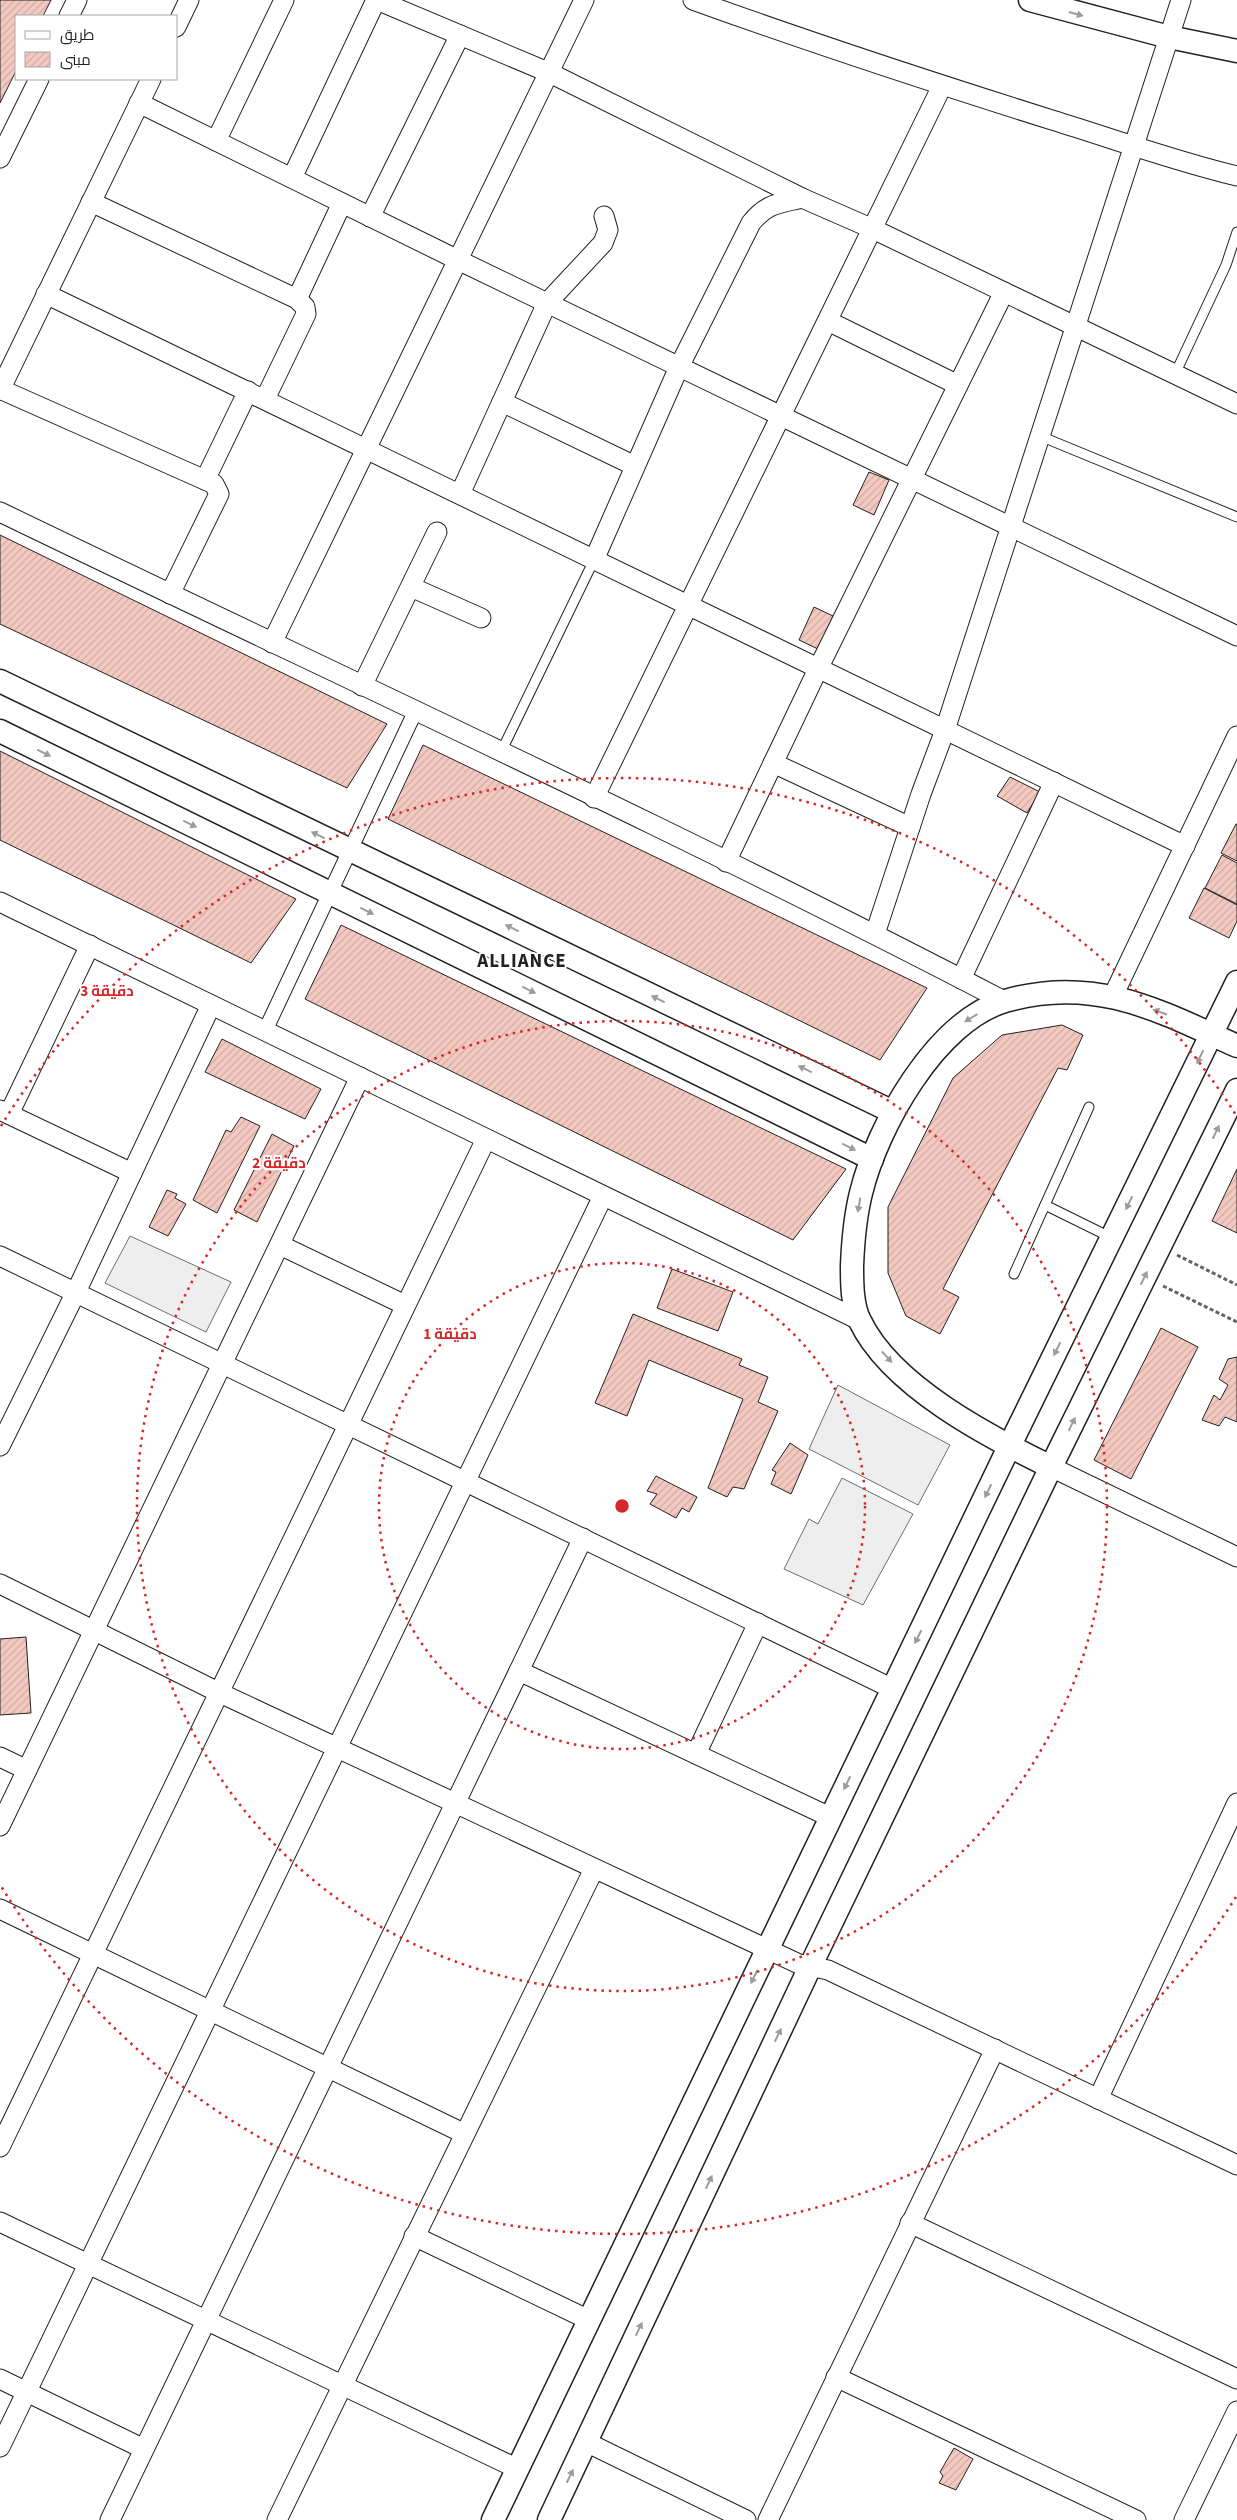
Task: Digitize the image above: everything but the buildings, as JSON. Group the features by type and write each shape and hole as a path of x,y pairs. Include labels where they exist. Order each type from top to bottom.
{"street":[{"path":"70,15 77,0"},
{"path":"178,23 189,0"},
{"path":"216,141 284,0"},
{"path":"292,178 376,0 550,73 802,198 874,229 1237,404"},
{"path":"272,643 584,0"},
{"path":"1030,0 1169,37 1237,51"},
{"path":"875,934 910,827 945,730 1181,0"},
{"path":"697,1 818,46 1191,165 1237,176"},
{"path":"370,217 460,35"},
{"path":"0,158 38,80"},
{"path":"150,80 0,390 214,484 219,494 170,594"},
{"path":"594,798 874,229 942,86"},
{"path":"139,103 780,417 1237,636"},
{"path":"594,560 679,367 751,223 760,212 770,205 802,198"},
{"path":"91,202 297,299 305,307 306,314 205,480"},
{"path":"297,299 342,203"},
{"path":"460,494 547,303 603,243 608,230 604,216"},
{"path":"726,862 818,669 1004,292"},
{"path":"46,294 1185,846"},
{"path":"828,321 958,385"},
{"path":"502,402 635,466"},
{"path":"0,512 875,934 1004,1001"},
{"path":"362,686 437,532"},
{"path":"411,586 481,618"},
{"path":"0,681 894,1112"},
{"path":"265,1031 415,712"},
{"path":"0,731 872,1159"},
{"path":"1113,996 1237,736"},
{"path":"773,763 910,827"},
{"path":"961,979 1054,782"},
{"path":"0,902 859,1320"},
{"path":"90,946 5,1112 132,1173"},
{"path":"493,2520 1009,1447 1237,982"},
{"path":"1237,1046 1167,1014 1113,996 1076,990 1004,1001 967,1020 954,1031 910,1083 872,1159 861,1192 853,1238 852,1285 859,1320 874,1343 909,1379 937,1402 1009,1447 1237,1557"},
{"path":"0,1446 76,1292 211,1005"},
{"path":"0,1826 360,1077"},
{"path":"549,2520 810,1966 1051,1468 1237,1090"},
{"path":"0,2147 486,1139"},
{"path":"0,2447 603,1196"},
{"path":"280,1245 405,1305"},
{"path":"0,1256 893,1689"},
{"path":"110,2520 327,2065 455,1805 583,1538"},
{"path":"0,1584 220,1693 455,1805 799,1964 828,1970 1237,2165"},
{"path":"696,1754 758,1623"},
{"path":"519,1671 830,1818"},
{"path":"0,1757 27,1770"},
{"path":"1098,2099 1237,1804"},
{"path":"277,2520 463,2133 594,1868"},
{"path":"0,1909 327,2065 463,2133"},
{"path":"768,2520 995,2050"},
{"path":"0,2222 518,2469"},
{"path":"910,2223 1237,2379"},
{"path":"414,2236 588,2320"},
{"path":"836,2377 1136,2520"},
{"path":"0,2379 144,2449"},
{"path":"1184,2520 1237,2411"},
{"path":"586,2442 746,2520"}],"lane":[{"path":"1175,374 1226,265 1237,232"},
{"path":"1040,436 1237,517"},
{"path":"501,752 594,560"},
{"path":"1014,1274 1089,1107"},
{"path":"1045,1205 1112,1238"}],"path":[{"path":"1160,1247 1237,1284"},
{"path":"1145,1277 1237,1322"}],"shaded area":[{"path":"130,1236 231,1282 206,1332 105,1283"},
{"path":"838,1385 950,1445 918,1505 809,1449"},
{"path":"842,1478 913,1514 863,1605 784,1569 809,1519 818,1524"}],"district":[{"name":"ALLIANCE","path":"522,961"}]}
